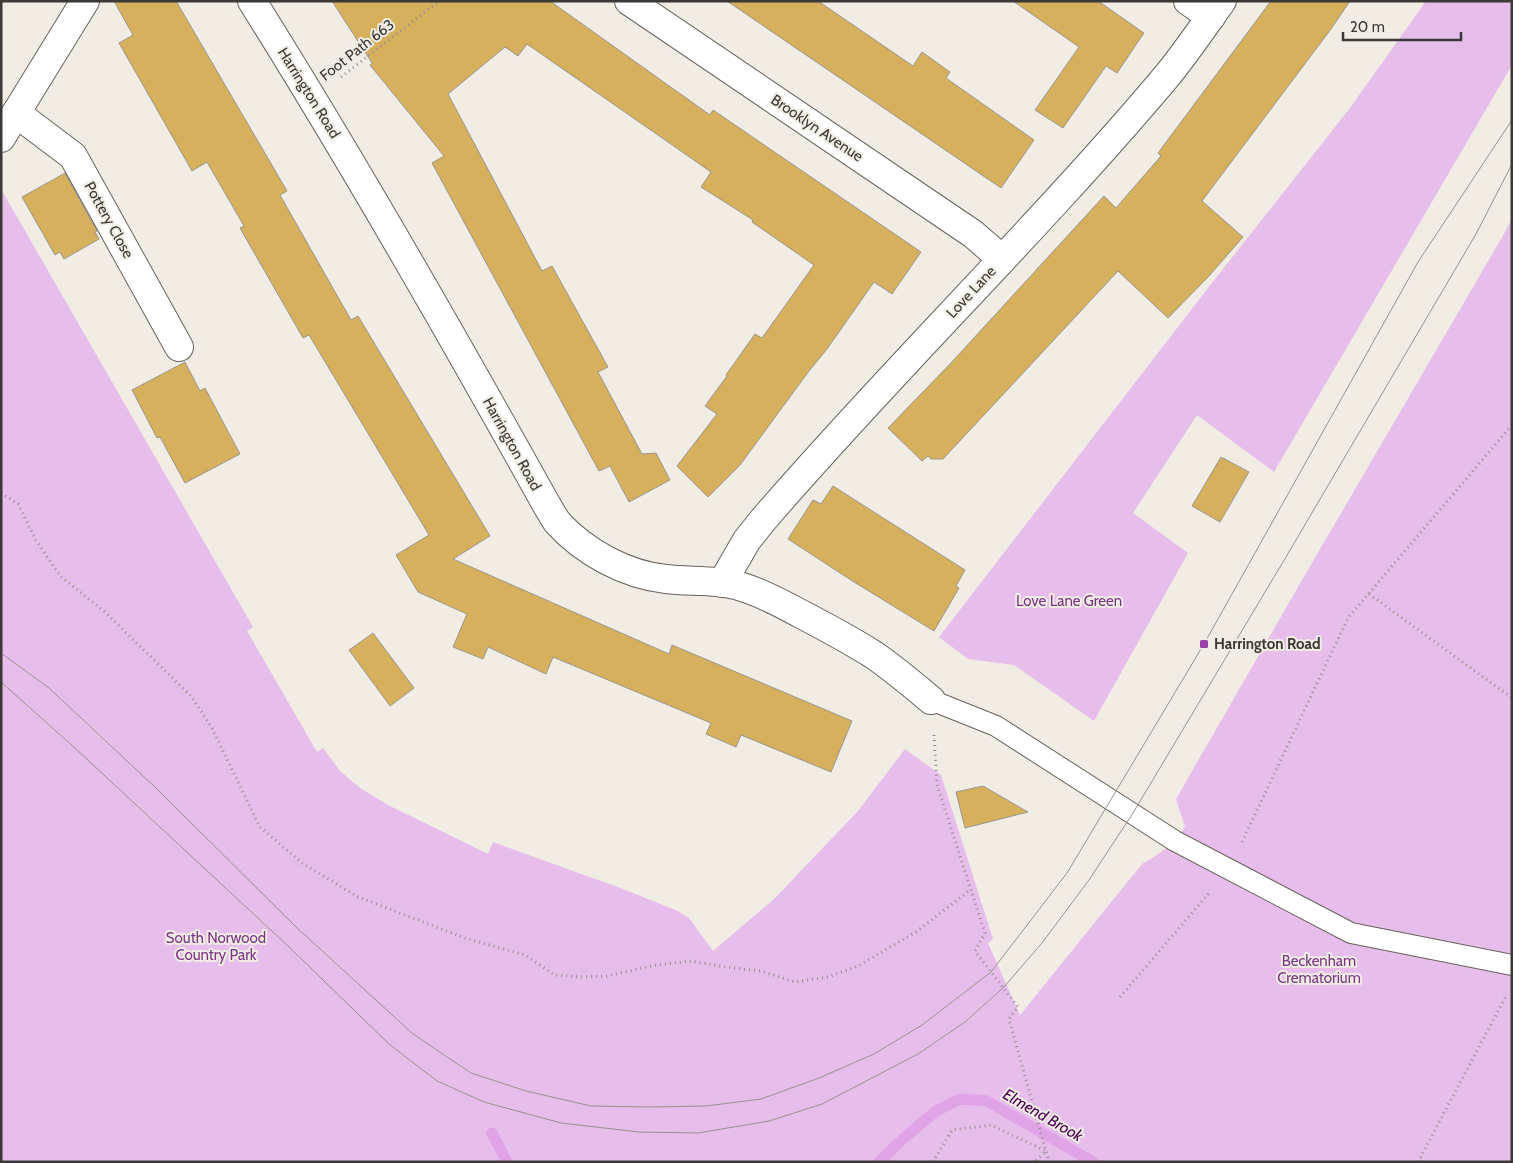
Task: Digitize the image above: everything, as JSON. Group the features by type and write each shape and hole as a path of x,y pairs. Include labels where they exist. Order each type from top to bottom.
{"street":[{"path":"1,138 85,1"},
{"name":"Harrington Road","path":"252,1 313,99 426,290 557,521 576,539 602,558 622,567 664,579 741,586 763,595 840,635 890,666 931,700"},
{"name":"Brooklyn Avenue","path":"628,1 973,234 1002,259"},
{"path":"1188,1 1216,9"},
{"name":"Love Lane","path":"722,583 747,540 786,493 1108,144 1167,76 1216,9"},
{"name":"Pottery Close","path":"16,113 73,156 180,347"}],"lane":[{"path":"931,700 996,726 1175,841 1351,933 1512,965"}],"path":[{"name":"Foot Path 663","path":"313,99 439,1"},
{"path":"1120,997 1228,869 1348,618 1512,425"},
{"path":"1,493 18,504 36,540 60,576 105,612 191,696 212,728 260,827 302,863 358,897 465,938 524,956 555,975 607,976 656,965 691,961 761,971 796,982 828,977 858,966 916,932 970,890"},
{"path":"1368,594 1512,698"},
{"path":"931,700 938,785 985,933 975,951 1018,1007 1009,1018 1049,1162"},
{"path":"1418,1162 1507,994"},
{"path":"933,1162 952,1130 991,1125 1046,1151"},
{"path":"1034,1162 1046,1151"}],"green space":[{"name":"Love Lane Green","path":"1426,1 1512,1 1512,65 1274,472 1197,415 1133,513 1188,553 1094,721 1014,665 968,659 939,637 1208,288 1350,108"},
{"name":"South Norwood Country Park","path":"1,189 253,627 247,631 317,752 323,748 340,771 360,788 388,805 488,854 493,842 678,911 689,918 713,951 774,899 858,811 905,749 941,775 993,939 988,943 1020,1015 1142,864 1166,848 1185,827 1176,799 1512,218 1512,1162 1,1162"}],"building":[{"path":"114,1 176,1 287,191 280,195 351,320 358,316 490,536 453,559 669,654 672,645 852,721 831,772 741,735 736,747 706,734 711,723 553,657 546,674 488,647 483,659 453,647 467,614 418,592 396,555 429,535 309,335 303,338 240,228 244,226 207,162 192,171 119,43 133,35"},
{"path":"332,1 550,1 710,115 713,110 921,252 892,294 874,282 827,349 740,465 708,497 677,466 717,414 705,406 726,375 755,334 762,338 814,265 752,222 753,220 701,187 711,172 527,44 518,56 505,47 448,94 542,271 552,266 608,367 598,372 642,454 656,453 670,480 629,502 610,466 599,471 432,163 444,156 370,65 372,63"},
{"path":"727,1 818,1 913,66 922,52 950,72 946,78 1034,140 1001,188"},
{"path":"1013,1 1098,1 1144,33 1117,73 1106,66 1063,128 1035,110 1079,47"},
{"path":"1271,1 1350,1 1202,201 1243,237 1209,276 1168,318 1118,271 943,459 931,459 928,456 922,461 888,428 951,363 1104,196 1116,208 1161,156 1158,153"},
{"path":"65,173 97,231 95,232 99,239 64,259 60,252 55,255 22,197"},
{"path":"185,362 200,391 205,388 240,454 185,483 160,437 157,438 132,390"},
{"path":"1221,457 1249,472 1220,522 1192,506"},
{"path":"833,486 965,570 956,586 959,588 934,631 788,539 813,500 821,504"},
{"path":"373,633 414,688 390,706 349,650"},
{"path":"983,786 1028,812 965,828 956,792"}],"waterway":[{"name":"Elmend Brook","path":"879,1162 936,1111 960,1099 987,1101 1093,1162"},
{"name":"Elmend Brook","path":"492,1133 507,1162"}],"tram line":[{"path":"1,653 49,688 156,788 295,926 413,1034 471,1073 526,1091 591,1106 706,1106 761,1099 819,1078 874,1054 922,1025 991,972 1067,873 1204,644 1418,262 1512,120"},
{"path":"1,682 288,946 389,1044 437,1081 484,1102 561,1123 639,1132 698,1133 769,1121 822,1104 918,1054 965,1022 1004,987 1042,943 1089,880 1133,813 1286,557 1476,234 1512,164"}],"place":[{"name":"Harrington Road","path":"1204,644"}],"park label":[{"name":"Beckenham Crematorium","path":"1319,970"}]}
